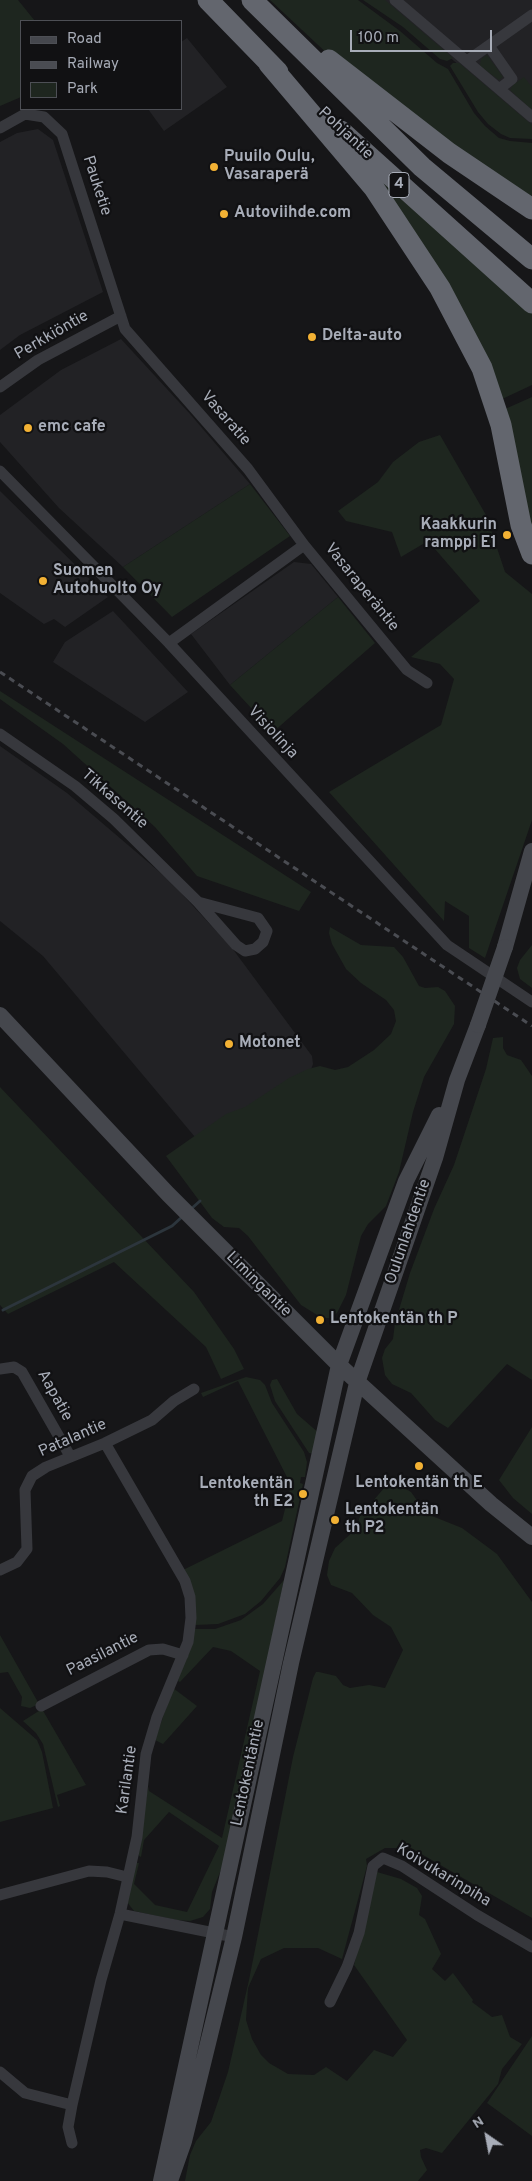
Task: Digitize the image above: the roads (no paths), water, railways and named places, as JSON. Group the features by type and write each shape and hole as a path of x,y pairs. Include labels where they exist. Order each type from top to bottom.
{"highway":[{"name":"Pohjantie","path":"208,0 269,64 393,180 532,302"},
{"name":"Pohjantie","path":"252,0 422,167 532,259"},
{"path":"261,0 331,62 398,115 456,158 532,208"},
{"path":"269,64 374,188 440,288 482,368 501,425 521,525 532,554"}],"main road":[{"name":"Oulunlahdentie","path":"357,1383 435,1158 457,1080 505,947 532,851"},
{"name":"Oulunlahdentie","path":"505,947 532,890"},
{"name":"Limingantie","path":"0,1015 175,1201 338,1365 532,1538"},
{"name":"Oulunlahdentie","path":"338,1365 406,1181 457,1080"},
{"name":"Lentokentäntie","path":"161,2181 338,1365"},
{"name":"Lentokentäntie","path":"170,2181 184,2141 234,1937 291,1663 357,1383"}],"street":[{"path":"395,0 532,117"},
{"path":"467,62 532,15"},
{"path":"489,46 512,79 499,89"},
{"name":"Pauketie","path":"0,128 25,114 44,117 62,134 121,316"},
{"name":"Perkkiöntie","path":"0,387 38,360 121,316"},
{"name":"Vasaratie","path":"121,316 125,329 248,469 304,545"},
{"name":"Visiolinja","path":"0,471 169,643 448,945 532,1002"},
{"name":"Vasaraperäntie","path":"169,643 304,545 407,670 427,683"},
{"name":"Tikkasentie","path":"0,734 82,791 114,819 198,902 236,945 245,951 255,949 263,942 267,931 258,918 250,914 198,902"},
{"name":"Aapatie","path":"0,1369 14,1367 22,1372 70,1456"},
{"name":"Patalantie","path":"0,1570 17,1562 27,1548 25,1490 28,1479 46,1467 105,1443 152,1420 174,1401 194,1389"},
{"name":"Karilantie","path":"72,2143 68,2127 72,2105 100,1980 120,1914 126,1877 139,1823 146,1754 157,1718 183,1655 190,1633 191,1618 188,1589 105,1443"},
{"name":"Paasilantie","path":"41,1706 149,1650 163,1649 183,1655"},
{"name":"Koivukarinpiha","path":"330,2002 347,1967 359,1933 373,1866 383,1858 402,1866 477,1915 532,1947"},
{"path":"0,1895 89,1872 107,1872 126,1877"},
{"path":"120,1914 234,1937"},
{"path":"0,2072 25,2093 72,2105"}],"waterway":[{"path":"191,1209 200,1201"},
{"path":"3,1310 172,1226 182,1217"}],"railway":[{"path":"0,672 532,1026"}],"place":[{"name":"Puuilo Oulu, Vasaraperä","path":"214,167"},
{"name":"Autoviihde.com","path":"224,214"},
{"name":"Delta-auto","path":"312,337"},
{"name":"emc cafe","path":"28,428"},
{"name":"Kaakkurin ramppi E1","path":"507,535"},
{"name":"Suomen Autohuolto Oy","path":"43,581"},
{"name":"Motonet","path":"229,1044"},
{"name":"Lentokentän th P","path":"320,1320"},
{"name":"Lentokentän th E","path":"419,1466"},
{"name":"Lentokentän th E2","path":"303,1494"},
{"name":"Lentokentän th P2","path":"335,1520"}]}
